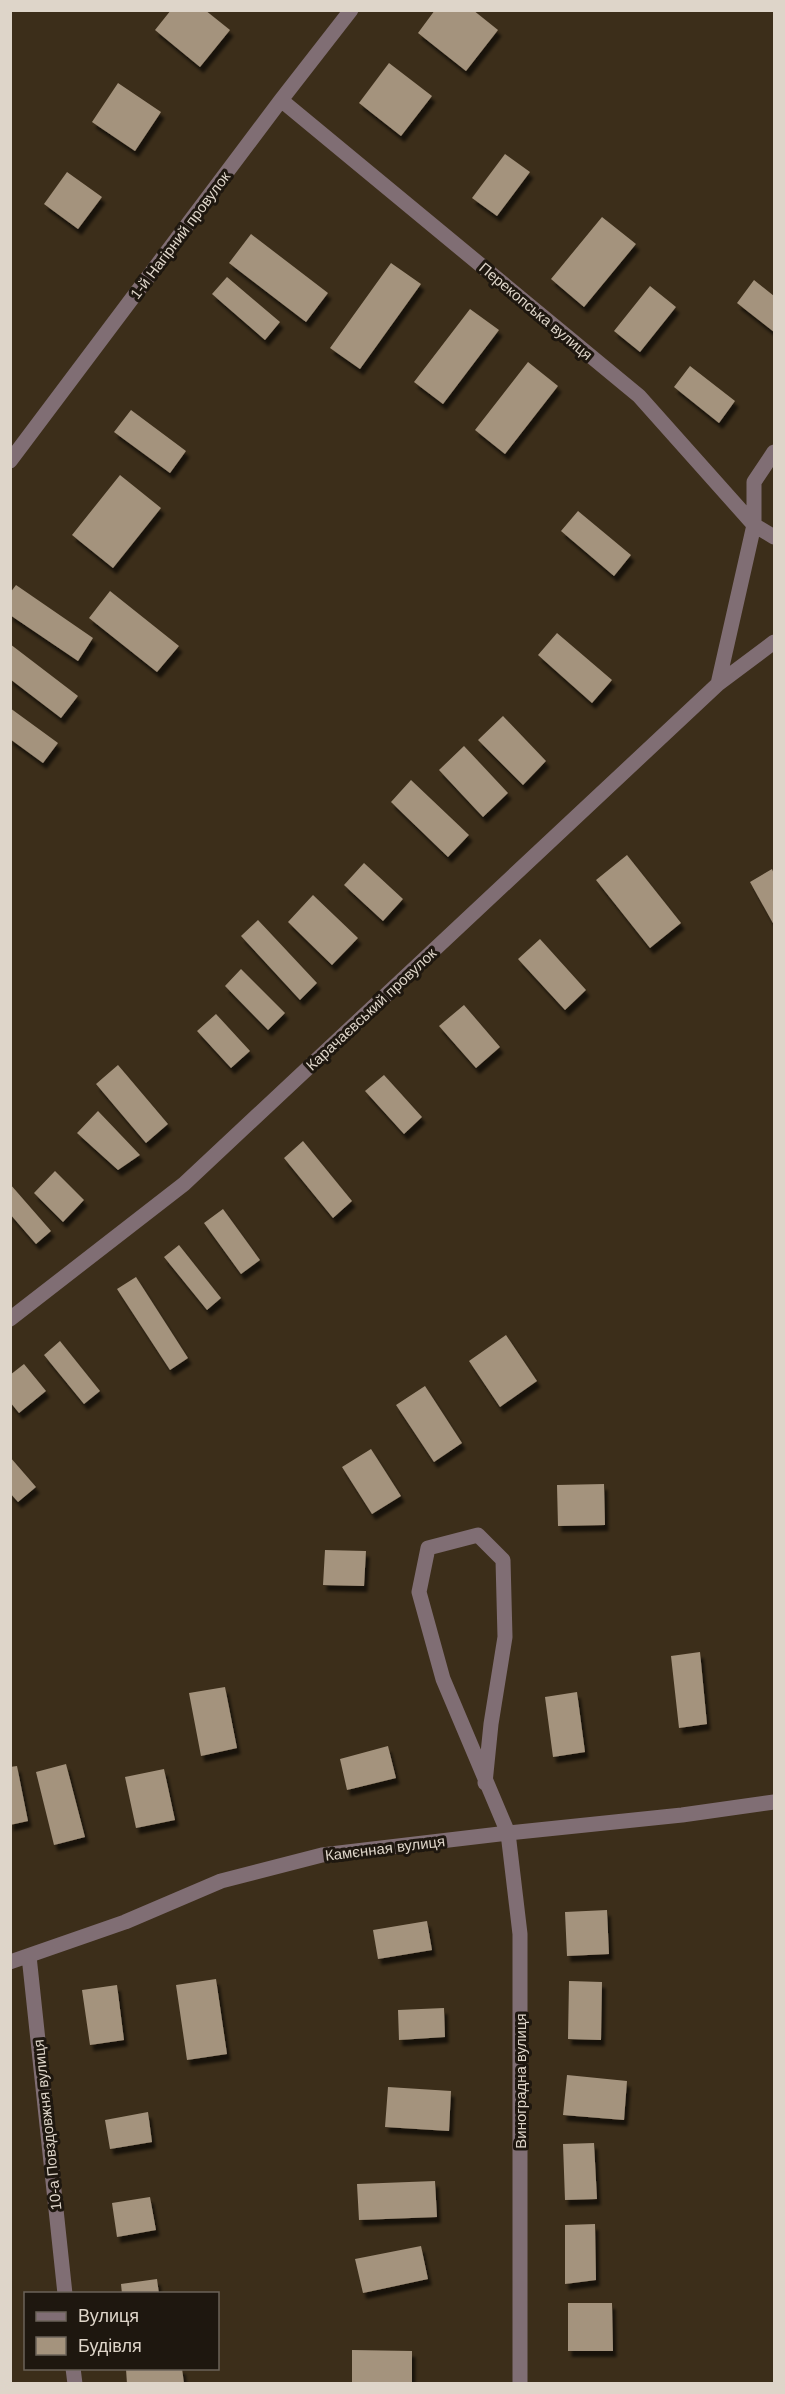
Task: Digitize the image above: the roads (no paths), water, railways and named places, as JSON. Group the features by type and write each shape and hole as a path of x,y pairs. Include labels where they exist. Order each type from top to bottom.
{"street":[{"name":"1-й Нагірний провулок","path":"10,460 280,100 351,10"},
{"name":"Перекопська вулиця","path":"280,100 639,396 754,525 774,537"},
{"path":"718,684 754,525 754,482 774,452"},
{"name":"Карачаєвський провулок","path":"10,1319 184,1184 718,684 774,642"},
{"name":"Виноградна вулиця","path":"485,1783 491,1724 505,1637 503,1560 478,1535 428,1548 419,1592 443,1679 485,1783 508,1833 520,1934 520,2384"},
{"name":"Камєнная вулиця","path":"10,1962 125,1922 221,1881 310,1858 508,1833 682,1815 774,1802"},
{"name":"10-а Повздовжня вулиця","path":"29,1956 65,2292"}]}
